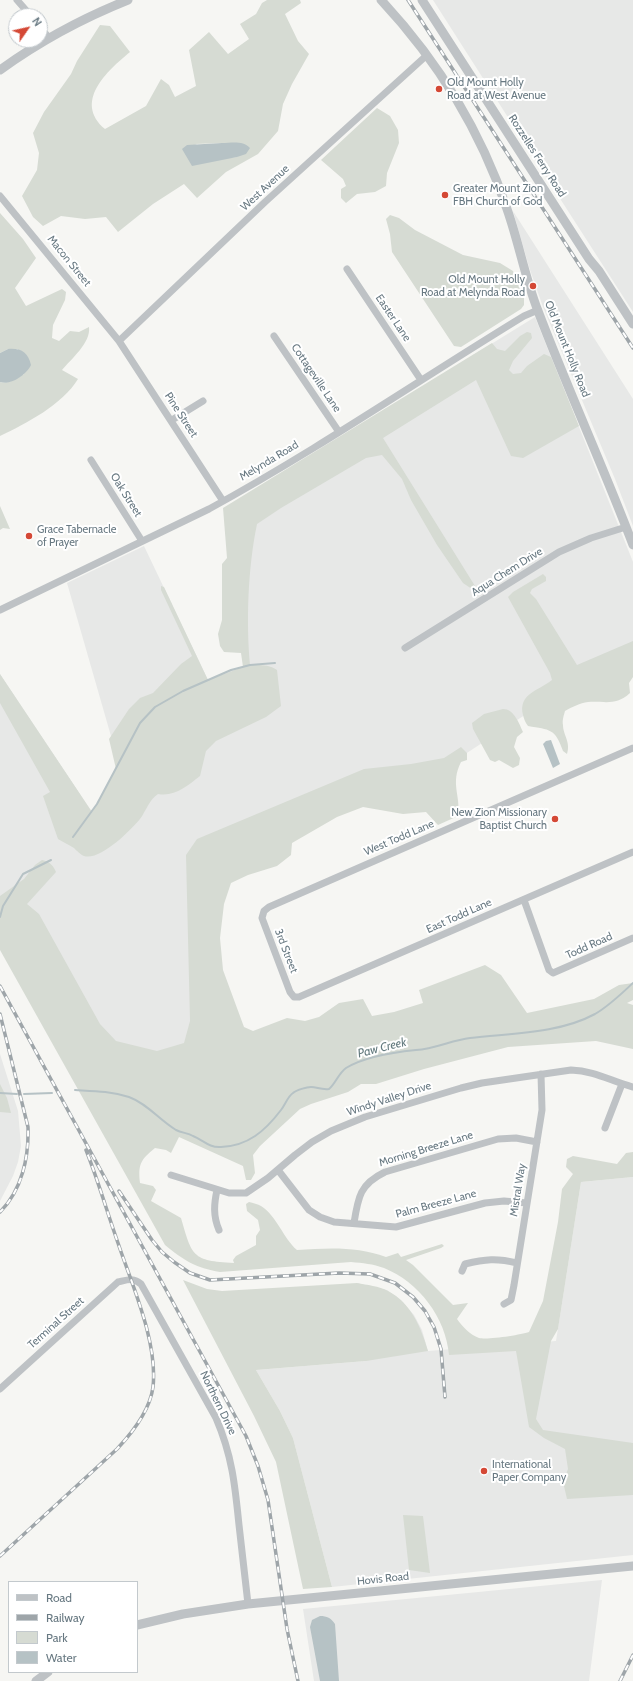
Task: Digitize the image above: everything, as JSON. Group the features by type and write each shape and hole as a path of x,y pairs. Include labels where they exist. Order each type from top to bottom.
{"street":[{"path":"17,0 24,8"},
{"path":"0,70 49,38 93,15 128,0"},
{"name":"Old Mount Holly Road","path":"381,0 427,55 465,111 490,164 508,211 538,310 607,476 633,545"},
{"name":"Rozzelles Ferry Road","path":"422,0 633,324"},
{"name":"West Avenue","path":"119,341 260,208 427,55"},
{"name":"Macon Street","path":"0,196 119,341"},
{"name":"Easter Lane","path":"347,269 421,380"},
{"name":"Melynda Road","path":"0,610 224,501 524,316 538,310"},
{"name":"Cottageville Lane","path":"274,336 338,432"},
{"name":"Pine Street","path":"119,341 224,501"},
{"path":"172,420 203,401"},
{"name":"Oak Street","path":"91,460 142,541"},
{"name":"Aqua Chem Drive","path":"405,648 559,552 591,538 626,527"},
{"name":"West Todd Lane","path":"264,911 269,907 633,748"},
{"name":"East Todd Lane","path":"294,996 299,997 311,992 633,852"},
{"name":"Todd Road","path":"524,900 549,970 553,973 633,938"},
{"name":"3rd Street","path":"264,911 263,921 290,992 294,996"},
{"name":"Windy Valley Drive","path":"171,1175 229,1193 246,1192 260,1185 312,1142 331,1131 365,1117 482,1083 560,1071 584,1071 598,1074 633,1087"},
{"name":"Mistral Way","path":"504,1304 511,1300 518,1263 542,1110 541,1074"},
{"path":"605,1128 622,1084"},
{"name":"Morning Breeze Lane","path":"354,1223 357,1199 361,1191 375,1177 386,1172 498,1139 516,1138 536,1142"},
{"name":"Palm Breeze Lane","path":"278,1170 310,1210 320,1217 334,1222 396,1227 485,1203 504,1201 527,1203"},
{"path":"217,1190 214,1215 218,1230"},
{"path":"462,1271 465,1264 484,1260 500,1259 518,1263"},
{"name":"Terminal Street","path":"0,1388 107,1291 118,1282 130,1279"},
{"name":"Northern Drive","path":"130,1279 138,1281 144,1287 216,1418 223,1435 229,1453 235,1482 248,1604"},
{"name":"Hovis Road","path":"138,1625 183,1614 248,1604 633,1566"},
{"path":"36,1681 47,1673"}],"shaded area":[{"path":"433,0 633,0 633,312 541,169"},
{"path":"513,211 633,399 633,526 615,479 543,307 529,267"},
{"path":"535,317 633,562 633,666 560,692 395,800 370,779 205,859 219,1077 144,1081 0,924 0,674 92,812 119,764 67,583 144,546 208,680 231,670 245,667 227,507"},
{"path":"0,1054 18,1111 21,1146 18,1162 13,1176 0,1201"},
{"path":"633,1177 633,1555 332,1587 293,1438 280,1411 256,1370 366,1361 357,1283 387,1290 401,1300 414,1315 422,1330 428,1351 556,1341 581,1182"},
{"path":"602,1580 589,1681 314,1681 303,1609"}],"green space":[{"path":"267,0 300,0 301,3 285,14 298,41 309,54 292,84 283,104 278,131 258,154 226,172 197,198 184,184 153,204 118,232 106,217 85,219 61,216 43,226 33,217 22,196 37,170 39,153 33,133 44,112 71,74 77,61 100,25 110,26 130,52 112,68 97,88 93,98 92,108 96,119 105,129 146,106 161,79 169,85 175,97 196,86 189,50 209,32 228,54 249,39 240,24 256,14 262,3","holes":["241,143 237,157 226,158 195,144"]},
{"path":"377,108 390,116 398,130 399,143 387,173 386,186 375,192 357,194 346,203 341,198 341,189 346,186 343,179 321,160"},
{"path":"0,213 23,239 36,258 15,288 26,306 62,289 66,292 65,300 53,325 52,338 59,341 70,331 79,332 89,327 89,333 84,345 62,370 78,379 71,388 63,397 43,412 0,436 0,382 9,382 24,374 18,349 8,349 0,353"},
{"path":"390,215 399,218 415,230 463,255 500,263 513,271 524,298 524,305 521,309 461,347 454,346 392,252 390,234 386,219"},
{"path":"527,332 531,333 532,338 513,361 509,370 513,374 521,373 527,366 544,354 551,357 579,426 523,458 511,456 476,380 383,438 475,586 472,589 463,583 437,545 411,500 402,479 382,455 366,458 281,508 257,524 250,576 248,630 250,665 267,666 277,670 281,706 266,717 216,741 206,751 200,776 180,790 170,794 158,794 152,799 140,819 106,850 91,856 84,856 74,848 58,839 43,796 50,792 0,703 0,674 92,812 116,769 109,739 129,709 140,698 153,693 181,664 192,656 161,590 161,586 164,587 208,680 243,667 241,653 224,652 220,646 218,634 222,620 222,564 227,558 223,508 492,343 497,349 505,351 520,336"},
{"path":"0,506 10,529 3,528 0,530"},
{"path":"543,574 546,577 546,581 532,589 530,593 536,599 577,665 633,641 633,677 629,683 630,693 620,700 610,702 588,702 576,705 565,711 563,718 563,729 568,746 567,754 563,751 557,738 551,731 528,726 523,715 522,708 523,702 530,694 552,680 550,673 508,597 513,592"},
{"path":"503,709 510,711 513,714 523,732 517,737 514,747 520,758 519,765 513,768 499,760 495,762 490,760 473,729 472,723 484,714"},
{"path":"461,747 467,753 467,760 461,762 456,777 459,809 458,816 438,825 426,812 403,814 363,807 337,817 292,843 291,855 277,866 248,875 231,883 224,904 220,938 223,970 244,1027 253,1031 287,1018 305,1021 319,1017 339,1003 363,999 372,1016 394,1012 423,1003 419,990 485,965 501,975 527,1013 594,999 619,985 633,983 633,1000 627,1003 633,1005 633,1049 596,1041 508,1047 424,1069 376,1084 361,1084 348,1092 300,1109 260,1146 253,1155 255,1173 251,1180 246,1180 243,1166 179,1137 171,1153 166,1150 155,1148 146,1156 140,1167 140,1183 153,1186 156,1190 151,1201 181,1218 188,1241 196,1254 202,1258 210,1260 234,1263 233,1260 236,1256 256,1245 256,1236 260,1230 258,1220 247,1211 246,1204 249,1202 260,1205 267,1210 297,1250 353,1249 375,1253 386,1257 398,1253 401,1257 442,1244 444,1246 441,1248 406,1260 413,1265 453,1305 468,1303 457,1319 472,1335 479,1338 489,1338 512,1336 529,1332 543,1301 558,1222 562,1189 573,1174 566,1167 567,1159 573,1156 617,1164 626,1153 633,1152 633,1177 581,1182 558,1329 551,1341 536,1419 543,1430 633,1443 633,1495 567,1499 563,1482 568,1469 565,1449 544,1438 529,1427 516,1351 449,1355 447,1341 436,1315 419,1292 397,1274 384,1268 364,1263 351,1262 220,1272 190,1263 165,1245 0,950 0,896 24,879 35,865 42,860 49,863 56,872 27,904 39,914 100,1024 116,1041 157,1051 184,1043 190,1021 186,855 197,839 364,769 411,764 444,758"},
{"path":"0,1084 7,1098 11,1113 0,1112"},
{"path":"183,1280 207,1289 222,1291 357,1283 388,1291 403,1302 414,1316 428,1351 366,1361 256,1370 280,1411 293,1438 332,1587 303,1589 276,1462 254,1416"},
{"path":"403,1515 423,1516 430,1573 409,1570"}],"water":[{"path":"233,142 247,145 250,148 246,154 237,157 192,166 182,149 187,145"},
{"path":"8,349 17,349 26,354 31,365 26,372 14,381 4,383 0,382 0,353"},
{"path":"551,740 560,764 553,768 543,744 546,741"},
{"path":"320,1616 329,1618 335,1624 339,1681 320,1681 310,1627 312,1620"}],"waterway":[{"path":"73,837 97,804 140,723 155,707 183,691 231,670 250,665 275,663"},
{"path":"0,917 3,906 23,874 51,860"},
{"name":"Paw Creek","path":"75,1090 108,1092 129,1097 148,1108 176,1130 191,1135 213,1146 231,1146 240,1144 262,1131 275,1118 294,1092 309,1087 329,1089 343,1070 353,1064 380,1056 430,1048 463,1039 534,1032 581,1021 600,1011 615,1000 633,983"},
{"name":"Paw Creek","path":"0,1093 17,1094"},
{"name":"Paw Creek","path":"24,1094 52,1093"}],"railway":[{"path":"408,0 633,348"},
{"path":"0,986 246,1436 258,1466 268,1500 287,1629 298,1681"},
{"path":"0,1014 28,1127 27,1150 23,1172 14,1194 0,1212"},
{"path":"0,1556 117,1449 145,1412 153,1387 154,1370 152,1351 143,1314 86,1150"},
{"path":"119,1191 152,1240 162,1252 190,1273 210,1280 339,1273 370,1274 395,1283 413,1297 425,1311 434,1327 441,1349 445,1397"},
{"path":"620,1681 633,1655"}],"place":[{"name":"Old Mount Holly Road at West Avenue","path":"439,89"},
{"name":"Greater Mount Zion FBH Church of God","path":"445,195"},
{"name":"Old Mount Holly Road at Melynda Road","path":"533,286"},
{"name":"Grace Tabernacle of Prayer","path":"29,536"},
{"name":"New Zion Missionary Baptist Church","path":"555,819"},
{"name":"International Paper Company","path":"484,1471"}]}
